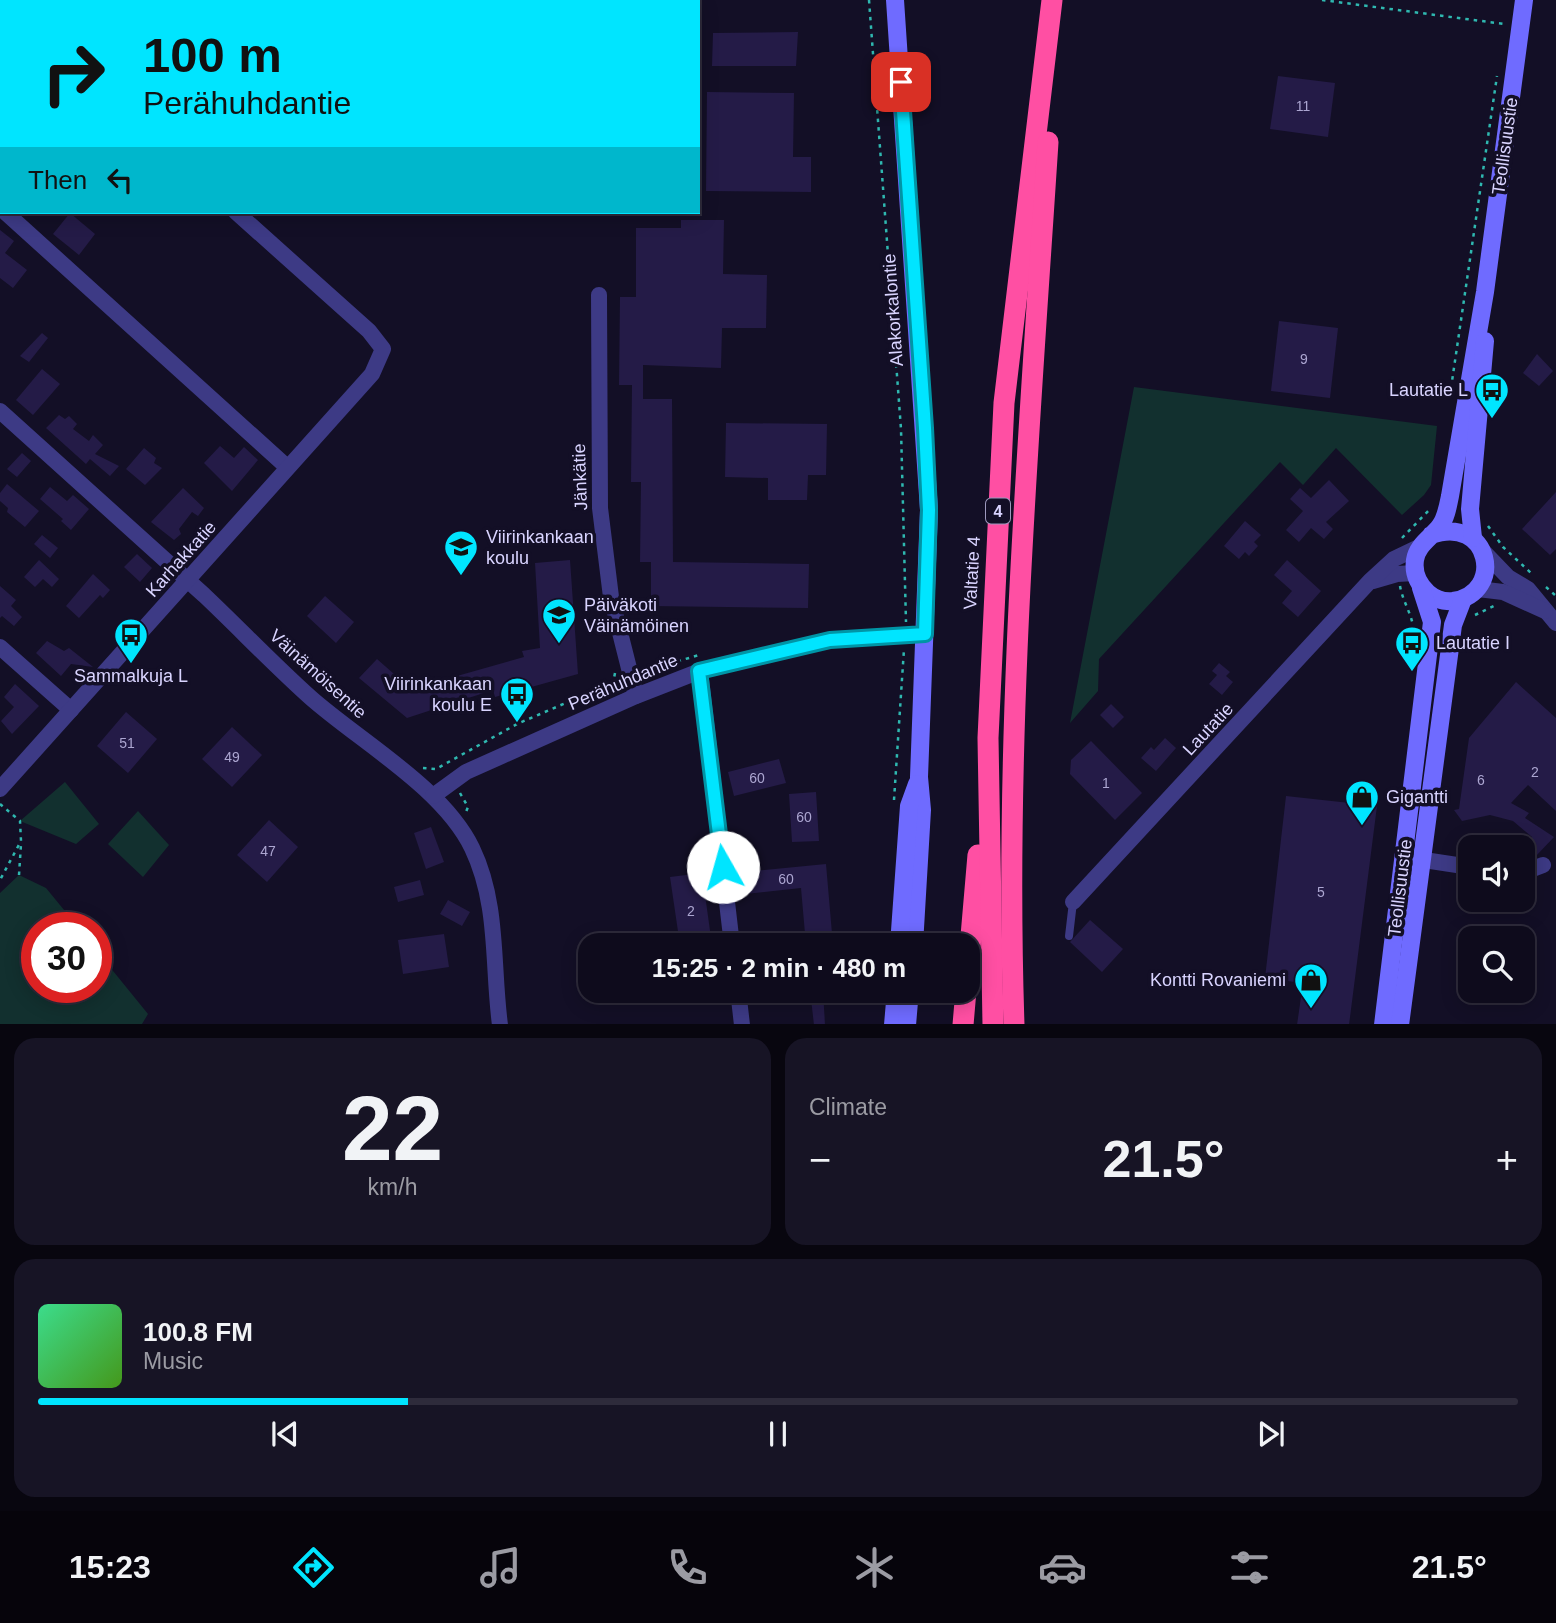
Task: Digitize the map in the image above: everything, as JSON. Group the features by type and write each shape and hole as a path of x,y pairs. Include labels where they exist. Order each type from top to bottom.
{"highway":[{"name":"Valtatie 4","path":"993,1024 988,737 1004,404 1052,0"},
{"name":"4","path":"1014,1024 1010,912 1013,703 1057,0"},
{"path":"971,933 988,737"},
{"path":"1010,912 1026,1024"},
{"path":"963,1024 965,1003"}],"street":[{"name":"Alakorkalontie","path":"895,0 929,510 919,777 922,810 915,933"},
{"name":"Teollisuustie","path":"1425,541 1441,524 1450,496 1485,292 1524,0"},
{"path":"8,214 287,467"},
{"name":"Karhakkatie","path":"0,789 372,374 383,349 369,331 238,214"},
{"name":"Teollisuustie","path":"1478,545 1470,509 1485,352 1485,292"},
{"name":"Jänkätie","path":"599,295 600,508 611,597 636,696"},
{"name":"Väinämöisentie","path":"0,411 188,581 311,698 433,796 456,821 482,873 494,928 500,1024"},
{"path":"1445,530 1460,531 1478,545 1507,577 1528,589 1551,618 1503,592 1471,594 1447,602 1432,597 1418,580 1415,560 1425,541 1445,530"},
{"name":"Lautatie","path":"1073,902 1370,582 1394,559 1425,541"},
{"path":"1471,594 1486,571 1478,545"},
{"path":"1370,582 1397,574 1418,580"},
{"name":"Teollisuustie","path":"1400,1024 1432,622 1418,580"},
{"name":"Teollisuustie","path":"1382,1024 1454,625 1471,594"},
{"name":"Perähuhdantie","path":"433,796 466,772 636,696 699,671 830,640 905,627 925,634"},
{"path":"0,647 71,710"},
{"path":"699,671 731,933"},
{"name":"Alakorkalontie","path":"900,933 909,806 919,777"},
{"path":"1413,858 1458,865"},
{"path":"1535,868 1543,865"},
{"path":"740,1003 742,1024"},
{"path":"893,1024 895,1003"},
{"path":"907,1024 909,1003"}],"lane":[{"path":"1069,936 1073,902"}],"path":[{"name":"Alakorkalontie","path":"869,0 901,429 905,627 894,810"},
{"path":"1322,0 1504,24"},
{"path":"1470,509 1483,510 1487,525 1503,547 1556,596"},
{"path":"413,780 423,768 436,769 517,724 632,675"},
{"path":"0,804 20,821 19,876"},
{"path":"0,880 21,841"}],"green space":[{"path":"1134,387 1437,426 1431,485 1402,515 1336,448 1303,485 1280,462 1099,659 1098,691 1070,723"},
{"path":"65,782 99,824 76,844 20,821"},
{"path":"138,811 169,845 143,877 108,844"},
{"path":"19,875 46,888 66,912 21,912 21,1003 112,1003 112,970 148,1014 142,1024 0,1024 0,893"}],"building":[{"path":"798,32 796,66 712,66 713,33"},
{"path":"1278,76 1335,83 1328,137 1270,129"},
{"path":"707,92 794,93 793,157 811,157 811,192 706,191"},
{"path":"71,214 95,234 79,255 53,234"},
{"path":"681,220 724,220 723,274 767,275 766,328 722,328 721,368 643,365 643,399 672,399 673,562 809,564 808,608 651,606 651,562 640,562 641,482 631,482 632,385 619,385 620,297 636,297 636,228 681,228"},
{"path":"0,230 14,241 5,253 27,270 13,288 0,278"},
{"path":"1279,321 1338,328 1330,398 1271,391"},
{"path":"42,333 48,338 29,362 20,356"},
{"path":"1537,354 1553,371 1539,386 1523,373"},
{"path":"42,369 60,384 33,415 16,400"},
{"path":"59,415 65,419 69,416 77,424 73,429 89,441 93,435 103,445 95,454 119,466 110,476 90,459 86,464 46,428"},
{"path":"726,423 827,424 826,475 808,475 807,500 768,500 768,478 725,477"},
{"path":"220,446 234,458 244,447 258,460 232,491 204,463"},
{"path":"144,448 156,458 154,463 162,468 145,485 126,469"},
{"path":"22,453 31,461 17,477 7,469"},
{"path":"1329,480 1349,501 1326,522 1333,529 1324,539 1311,528 1299,542 1286,530 1303,511 1290,499 1300,488 1311,498"},
{"path":"7,484 39,511 25,527 7,512 8,508 0,501 0,493"},
{"path":"50,487 67,501 73,495 89,509 71,530 61,521 63,519 40,499"},
{"path":"183,488 204,508 198,516 192,512 179,529 181,534 174,540 151,522"},
{"path":"1556,492 1556,549 1550,555 1522,529"},
{"path":"1245,521 1261,535 1254,542 1258,546 1249,556 1245,552 1239,559 1224,546"},
{"path":"42,535 58,548 50,558 34,544"},
{"path":"137,554 152,568 140,582 124,567"},
{"path":"39,560 59,579 52,587 43,579 35,587 24,577"},
{"path":"570,560 578,674 495,697 493,690 407,718 359,678 377,659 411,689 524,657 522,651 540,648 535,563"},
{"path":"1287,560 1321,591 1298,617 1282,603 1292,591 1274,575"},
{"path":"93,574 110,590 103,598 100,595 79,618 66,606"},
{"path":"0,586 16,600 11,606 22,617 14,626 2,616 0,618"},
{"path":"325,596 354,622 336,643 307,616"},
{"path":"47,641 64,651 69,648 93,667 71,664 61,676 36,653"},
{"path":"1219,663 1230,672 1226,676 1233,682 1222,695 1209,684 1217,675 1212,671"},
{"path":"1516,682 1556,718 1556,811 1528,785 1511,803 1529,813 1525,818 1554,837 1536,856 1535,835 1530,835 1513,821 1490,815 1462,821 1454,810 1459,809 1469,738"},
{"path":"15,684 39,706 12,734 1,721 14,707 4,697"},
{"path":"1111,704 1124,717 1113,728 1100,715"},
{"path":"126,712 157,739 128,773 97,746"},
{"path":"232,727 262,755 232,787 202,759"},
{"path":"1165,738 1176,748 1156,771 1141,758 1151,747 1154,750"},
{"path":"1091,741 1142,793 1115,820 1070,774 1071,760"},
{"path":"779,759 786,783 734,796 728,772"},
{"path":"816,792 819,841 792,842 789,794"},
{"path":"1286,796 1377,806 1349,1024 1297,1024 1303,983 1265,978"},
{"path":"269,820 298,847 267,882 237,855"},
{"path":"431,827 444,862 426,869 414,833"},
{"path":"826,864 832,933 805,933 801,888 745,894 743,872"},
{"path":"702,873 710,933 678,933 670,877"},
{"path":"420,880 424,895 398,902 394,887"},
{"path":"448,900 470,912 462,926 440,914"},
{"path":"1090,920 1123,949 1102,972 1070,942"},
{"path":"444,934 449,967 403,974 398,940"},
{"path":"811,1003 824,1003 825,1024 814,1024"}],"place":[{"name":"Lautatie L","path":"1492,420"},
{"name":"Viirinkankaan koulu","path":"461,577"},
{"name":"Päiväkoti Väinämöinen","path":"559,645"},
{"name":"Sammalkuja L","path":"131,665"},
{"name":"Lautatie I","path":"1412,673"},
{"name":"Viirinkankaan koulu E","path":"517,724"},
{"name":"Gigantti","path":"1362,827"},
{"name":"Kontti Rovaniemi","path":"1311,1010"}],"route":[{"path":"723,867 699,671 830,640 925,634 929,510 901,82"}]}
